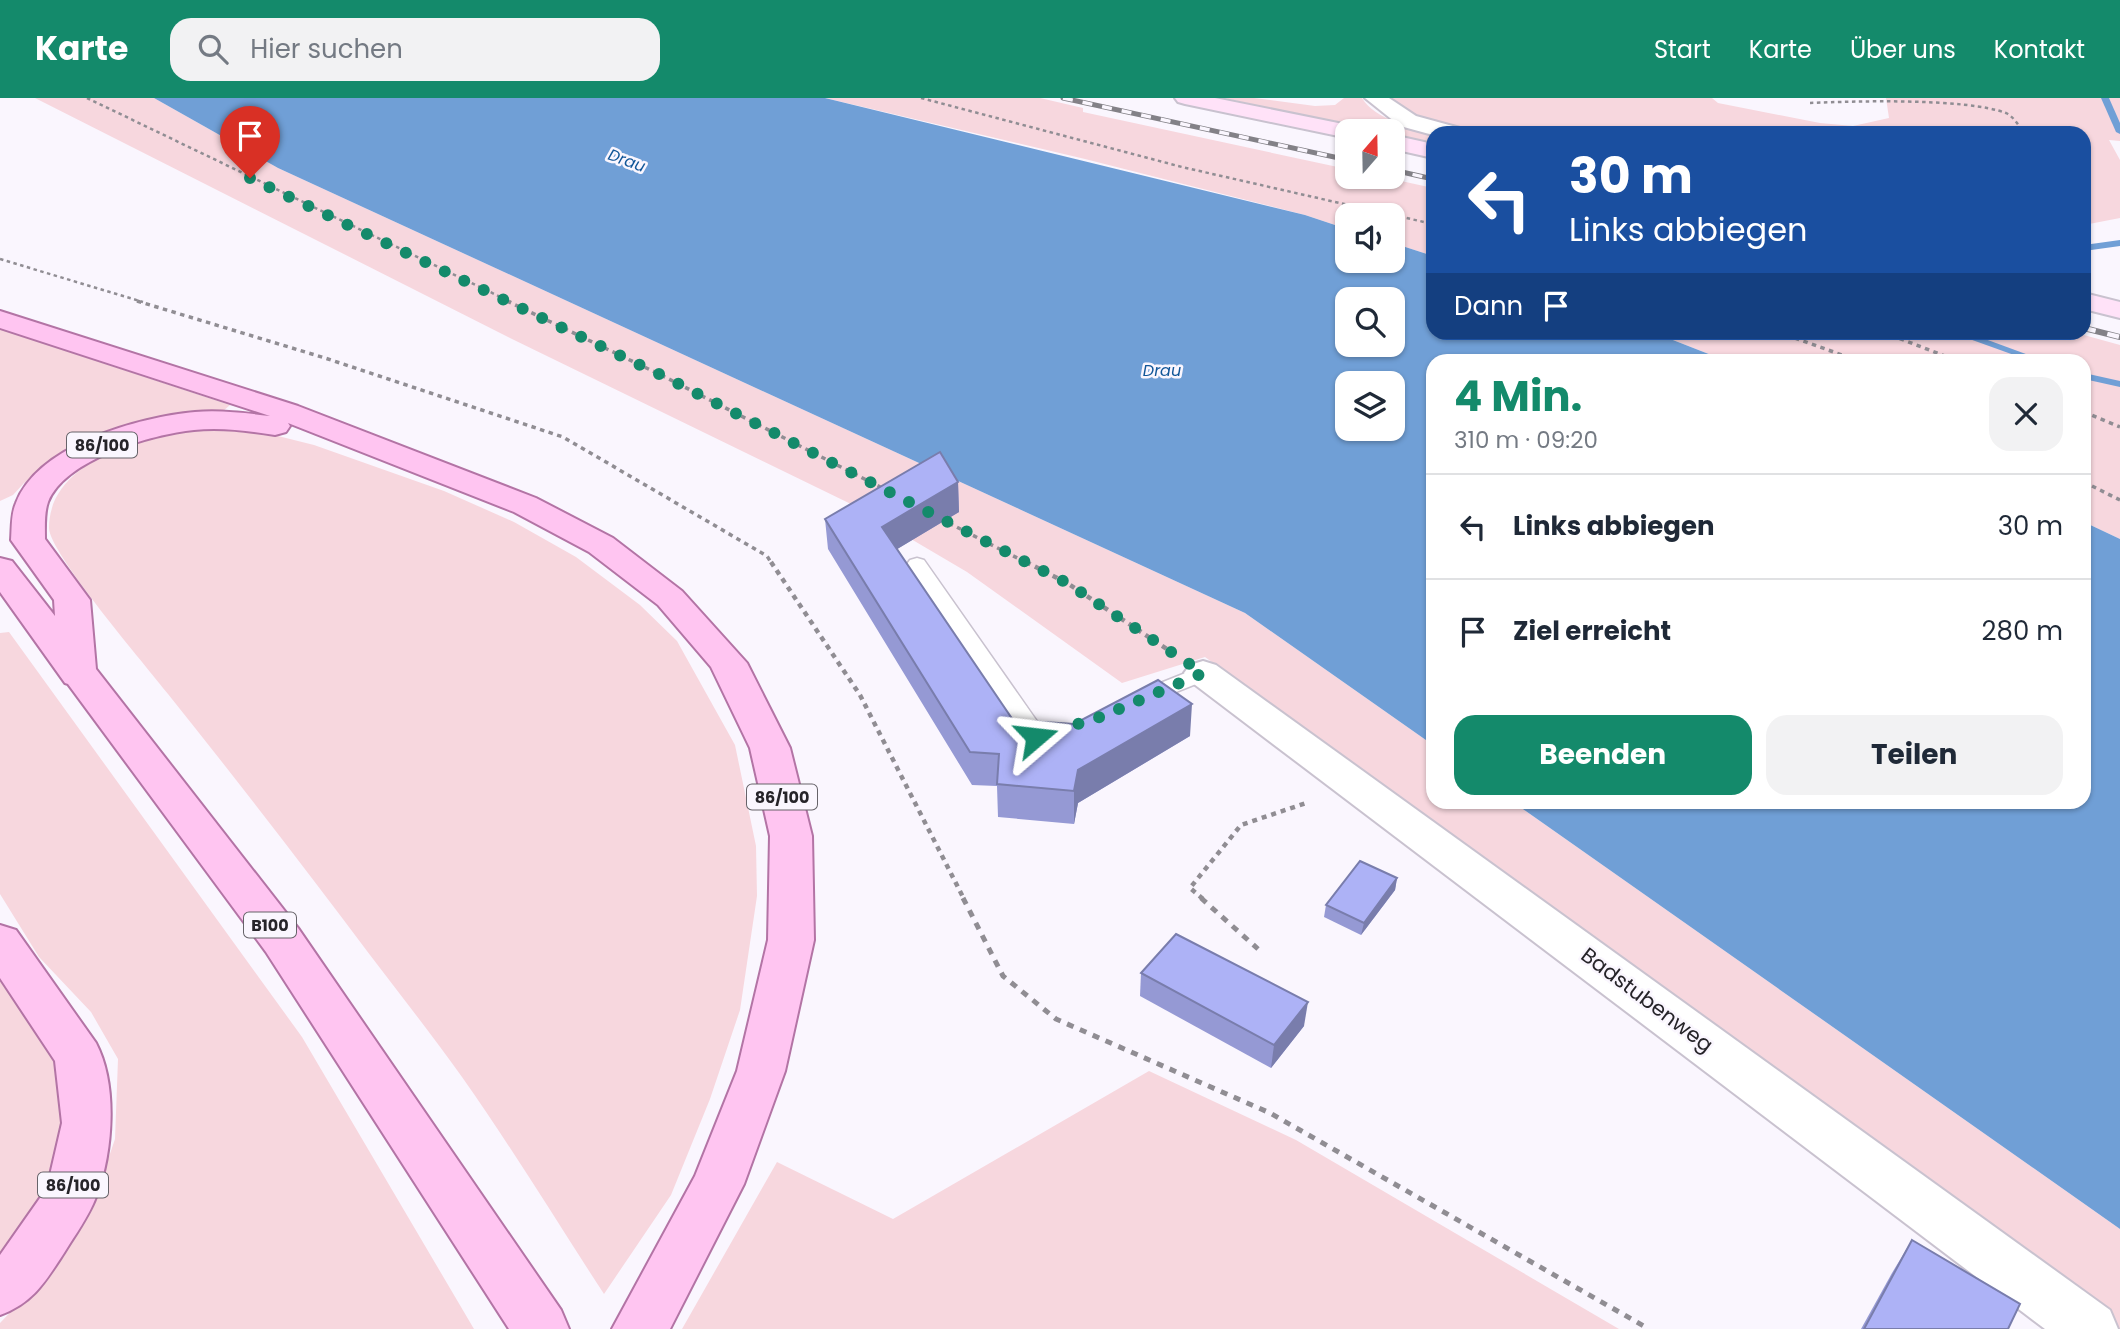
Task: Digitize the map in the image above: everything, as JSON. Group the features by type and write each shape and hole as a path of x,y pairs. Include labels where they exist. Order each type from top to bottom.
{"main road":[{"path":"1185,98 1335,129"},
{"path":"1405,145 1426,149"},
{"path":"2091,303 2120,310"},
{"name":"86/100","path":"0,319 95,352 287,412 525,505 601,545 670,598 728,663 770,748 791,836 790,940 761,1071 718,1184 639,1329"},
{"name":"86/100","path":"78,675 72,600 28,540 33,502 54,473 87,451 133,433 192,421 234,420 270,425 376,448"},
{"name":"B100","path":"0,568 78,675 282,940 541,1329"},
{"name":"86/100","path":"0,942 79,1057 87,1123 71,1195 23,1268 0,1290"}],"street":[{"path":"1375,98 1408,121 1426,126"},
{"name":"Badstubenweg","path":"1203,673 2090,1329"}],"lane":[{"path":"917,564 1036,737 1062,729"},
{"path":"1124,707 1203,673"}],"path":[{"path":"87,98 663,376 894,495"},
{"path":"920,98 1182,167 1340,203"},
{"path":"1810,103 1948,99 1980,103 2008,114 2018,126"},
{"path":"1405,218 1426,222"},
{"path":"0,259 326,358 563,438 767,556 860,695 1003,976 1056,1019 1270,1113 1649,1329"},
{"path":"1800,340 1839,354"},
{"path":"1904,340 1940,354"},
{"path":"2091,415 2120,427"},
{"path":"2091,486 2120,500"},
{"path":"931,514 1067,583 1203,673"},
{"path":"1258,948 1190,888 1241,825 1309,802 1374,797"}],"shaded area":[{"path":"35,98 154,98 278,168 1245,613 1426,740 1426,809 1523,809 2120,1229 2120,1329 2104,1329 1676,1004 1205,657 1122,683 967,572 855,506 512,339"},
{"path":"825,98 1040,98 1083,108 1083,112 1335,166 1335,189 1405,189 1405,182 1426,186 1426,254 1405,247 1405,203 1335,203 1335,225 1085,159"},
{"path":"1224,98 1254,98 1315,106 1335,105 1344,98 1362,98 1368,106 1389,119 1335,119 1335,122"},
{"path":"1382,98 1712,98 1718,103 1820,123 1853,126 1446,126 1399,111"},
{"path":"1886,98 2120,98 2120,141 2109,140 2120,160 2120,218 2091,224 2091,126 1853,126 1889,118"},
{"path":"1405,125 1426,132 1426,142 1405,138"},
{"path":"0,329 230,405 222,412 56,459 24,483 13,495 0,501"},
{"path":"2091,337 2120,345 2120,539 2091,525 2091,354 1709,354 1673,340 2091,340"},
{"path":"228,428 254,430 314,445 444,491 514,522 576,557 640,605 677,641 735,745 756,846 757,896 740,1010 710,1099 671,1195 604,1294 451,1062 194,726 81,585 53,541 49,528 54,502 69,480 90,463 117,450 146,441 176,434"},
{"path":"9,632 302,1037 474,1329 0,1329 0,1323 46,1275 93,1204 115,1139 118,1059 91,1012 39,957 0,894 0,633"},
{"path":"0,980 66,1076 68,1120 48,1187 28,1227 0,1257"},
{"path":"1149,1071 1296,1140 1619,1329 682,1329 777,1162 893,1219"}],"water":[{"name":"Drau","path":"154,98 825,98 1305,215 1335,225 1335,273 1405,273 1405,247 1426,254 1426,340 1673,340 1709,354 1426,354 1426,740 1245,613 278,168"},
{"path":"2091,525 2120,539 2120,1229 1523,809 2091,809"}],"building":[{"path":"940,452 958,482 882,527 1013,720 1074,724 1158,680 1192,704 1078,770 1074,791 997,784 999,754 970,752 825,519"},
{"path":"1360,861 1397,878 1364,923 1326,905"},
{"path":"1176,934 1308,1002 1274,1045 1141,973"},
{"path":"1912,1240 2020,1304 2008,1329 1864,1329"}],"waterway":[{"path":"2105,98 2120,132"},
{"path":"2091,247 2120,243"},
{"path":"1978,340 2019,354"},
{"path":"2091,378 2120,384"}],"railway":[{"path":"1063,98 1335,157"},
{"path":"1405,173 1426,177"},
{"path":"2091,330 2120,337"}],"route":[{"path":"250,178 663,376 1067,583 1203,673 1100,717 1036,737"}]}
